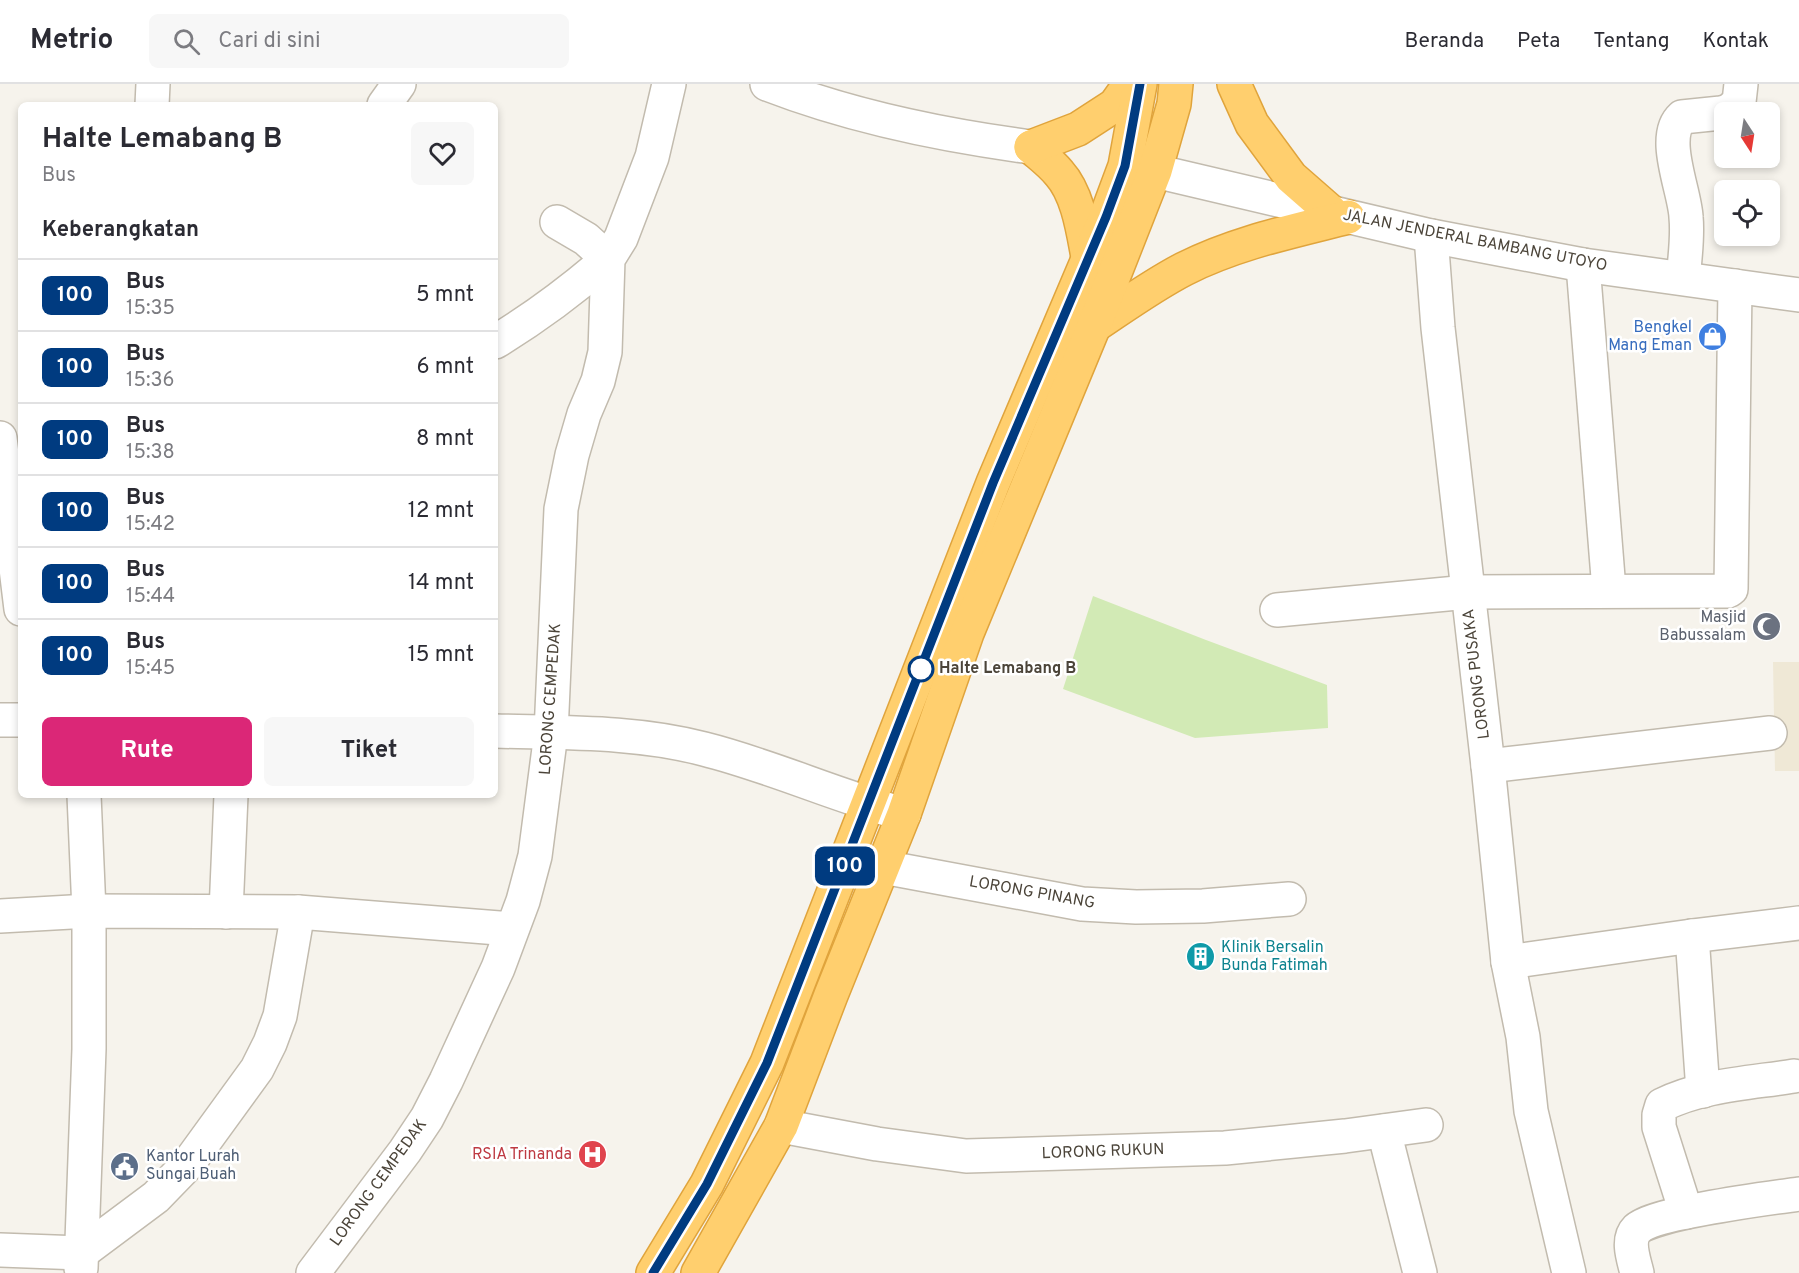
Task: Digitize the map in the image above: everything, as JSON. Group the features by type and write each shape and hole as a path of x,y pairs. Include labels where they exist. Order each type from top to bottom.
{"highway":[{"path":"1088,257 1081,220 1068,189 1060,174 1031,147 1077,129 1115,105 1130,84"},
{"path":"709,1269 781,1126 904,813 967,633 1094,326 1140,169 1140,84"},
{"path":"652,1273 707,1184 767,1063 993,483 1106,217 1140,169 1174,104 1176,84"},
{"path":"1234,84 1252,124 1291,177 1340,214"},
{"path":"1094,326 1185,268 1340,214"}],"street":[{"path":"152,102 153,84"},
{"path":"386,102 399,84"},
{"name":"LORONG CEMPEDAK","path":"314,1273 427,1118 494,977 523,901 535,856 551,733 561,509 572,455 584,414 598,381 605,352 608,260 621,238 652,157 669,84"},
{"path":"767,84 801,98 883,122 969,139 1031,147"},
{"path":"1683,279 1686,215 1672,153 1675,126 1682,117 1729,111 1739,102 1741,84"},
{"name":"JALAN JENDERAL BAMBANG UTOYO","path":"1140,169 1431,236 1583,265 1799,295"},
{"path":"498,340 539,315 608,260 586,238 557,222"},
{"name":"LORONG PUSAKA","path":"1431,236 1438,328 1508,962 1522,1037 1531,1111 1569,1273"},
{"path":"1583,265 1609,590"},
{"path":"1277,610 1467,592 1728,591 1731,589 1735,286"},
{"path":"0,438 18,585"},
{"path":"0,720 18,720"},
{"path":"498,731 627,735 704,748 869,805 904,813"},
{"path":"1488,766 1770,733"},
{"path":"81,1263 89,1049 89,910 84,798"},
{"path":"226,912 231,798"},
{"name":"LORONG PINANG","path":"883,867 1082,904 1136,908 1203,906 1289,899"},
{"path":"0,916 89,910 298,912 511,929"},
{"path":"81,1263 156,1197 188,1164 257,1069 280,1016 298,912"},
{"path":"1508,962 1799,923"},
{"path":"1692,936 1702,1091"},
{"path":"1686,1212 1659,1126 1662,1105 1676,1098 1702,1091 1797,1084"},
{"name":"LORONG RUKUN","path":"781,1126 877,1144 966,1156 1225,1148 1426,1125"},
{"path":"1384,1131 1420,1273"},
{"path":"1637,1273 1631,1248 1633,1236 1637,1229 1647,1223 1686,1212 1799,1194"},
{"path":"0,1250 81,1263"}],"shaded area":[{"path":"1773,662 1799,662 1799,771 1775,771"}],"green space":[{"path":"1093,596 1327,685 1328,728 1195,738 1063,689"}],"bus line":[{"name":"100","path":"653,1273 707,1184 767,1063 993,483 1106,217 1125,166 1140,84"}],"place":[{"name":"Bengkel Mang Eman","path":"1713,337"},
{"name":"Masjid Babussalam","path":"1767,627"},
{"name":"Halte Lemabang B","path":"921,669"},
{"name":"Klinik Bersalin Bunda Fatimah","path":"1200,957"},
{"name":"RSIA Trinanda","path":"593,1155"},
{"name":"Kantor Lurah Sungai Buah","path":"125,1166"}]}
